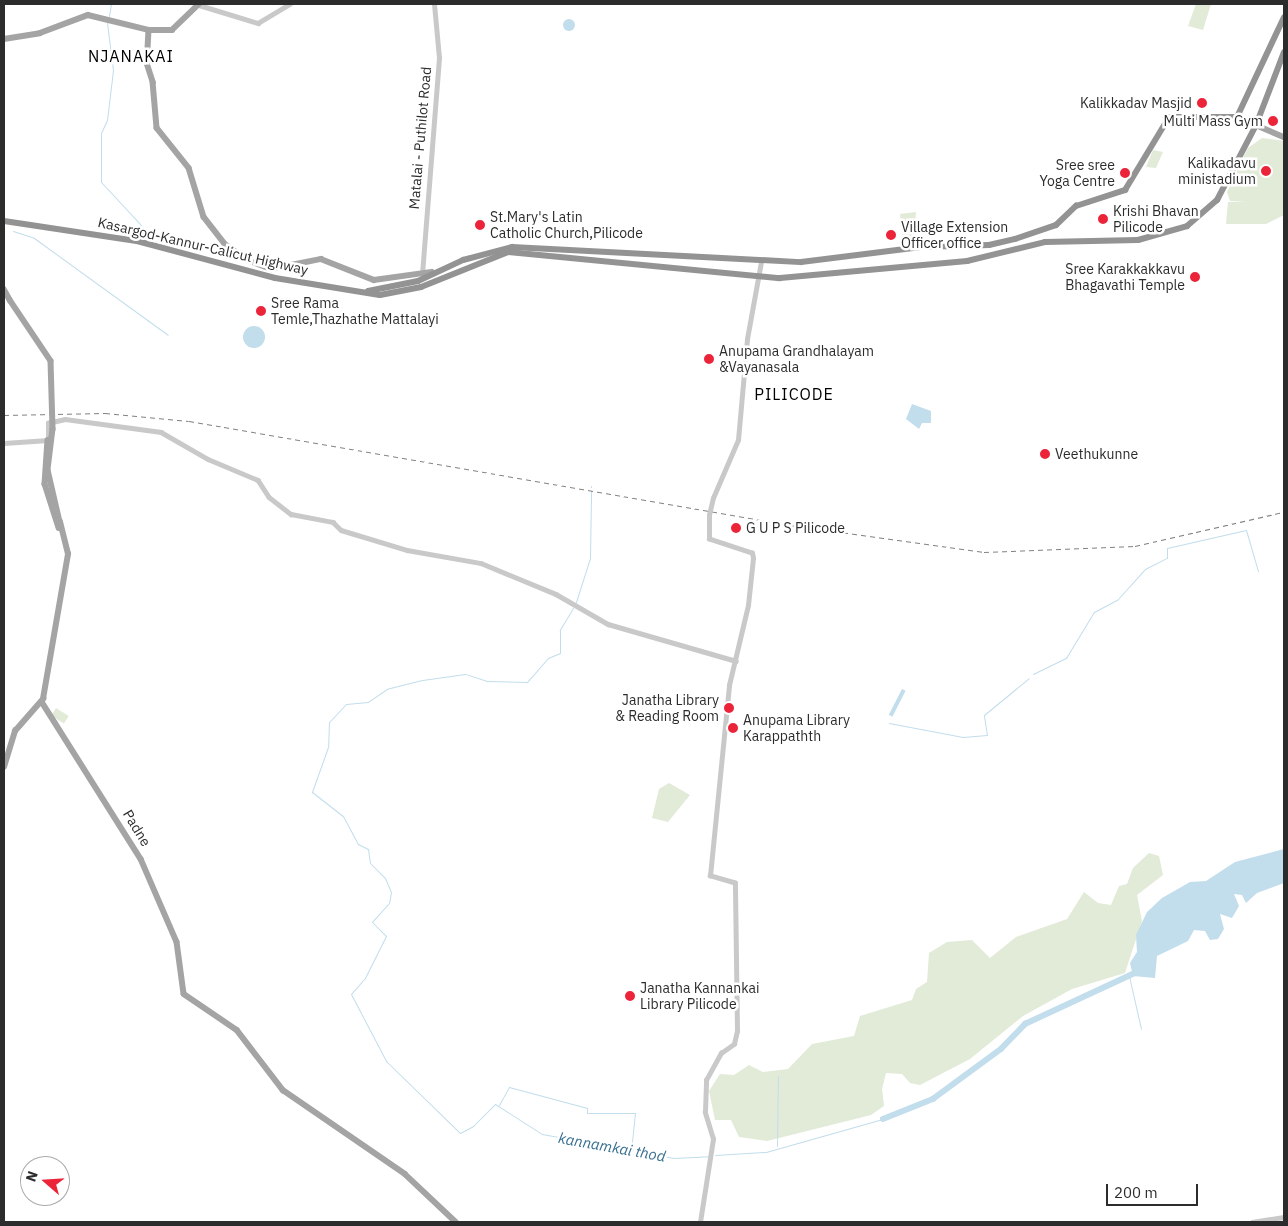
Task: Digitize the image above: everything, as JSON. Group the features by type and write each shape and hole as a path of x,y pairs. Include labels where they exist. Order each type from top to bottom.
{"highway":[{"path":"1237,117 1284,17"},
{"name":"Kasargod-Kannur-Calicut Highway","path":"4,221 137,241 275,278 368,291 380,295 421,287 508,252 759,278 967,261 1054,241 1164,236 1187,226 1218,200 1256,125 1284,52"},
{"name":"Kasargod-Kannur-Calicut Highway","path":"368,291 418,281 431,272 483,254 528,246 761,262 989,245 1015,239 1056,225 1076,206 1126,190 1169,117 1237,117"}],"main road":[{"path":"4,39 40,33 88,15 149,30 172,30 199,5"},
{"name":"Kasargod-Kannur-Calicut Highway","path":"149,30 147,63 154,82 157,128 189,168 204,218 225,244 248,260 271,269 320,259 374,280 431,272"},
{"path":"1237,117 1284,137"},
{"path":"4,289 51,361 53,429 48,470 60,522 67,539 42,702 16,731 4,767"},
{"path":"48,440 49,504 67,539"},
{"name":"Padne","path":"42,702 141,859 177,942 184,994 237,1030 283,1090 405,1174 456,1222"}],"street":[{"path":"199,5 258,23 290,4"},
{"name":"Matalai - Puthilot Road","path":"422,274 439,58 434,4"},
{"path":"700,1222 713,1139 705,1112 706,1080 721,1053 734,1044 737,1031 735,883 710,876 729,685 736,660 753,554 712,541 709,514 713,498 738,440 747,339 761,262"},
{"path":"4,442 48,440 48,423 65,419 160,432 208,460 258,480 269,497 291,514 334,522 341,530 407,550 481,563 556,594 608,624 736,660"},
{"path":"1252,1222 1284,1217"}],"green space":[{"path":"1196,4 1211,4 1203,30 1188,26"},
{"path":"1262,138 1284,141 1284,215 1266,224 1226,224 1228,202 1246,202 1230,201 1227,192 1248,148"},
{"path":"1153,150 1163,152 1156,168 1146,167"},
{"path":"916,212 913,241 903,242 900,214"},
{"path":"56,708 69,716 64,724 51,716"},
{"path":"669,783 690,795 668,822 652,818 659,789"},
{"path":"1149,853 1159,856 1163,875 1137,895 1142,921 1125,973 1072,989 1023,1016 970,1059 920,1085 910,1083 902,1074 886,1073 882,1089 884,1106 871,1115 767,1141 739,1137 731,1120 715,1120 709,1091 720,1074 734,1075 749,1065 763,1072 788,1069 812,1044 854,1036 860,1016 912,1000 916,989 927,982 929,953 947,942 972,940 990,958 1016,937 1067,919 1084,892 1098,903 1111,905 1119,886 1127,884 1133,868"}],"water":[{"path":"567,19 571,19 575,25 571,31 567,31 563,27 563,23"},
{"path":"254,326 262,329 265,337 262,345 254,348 246,345 243,337 246,329"},
{"path":"912,404 931,411 931,423 922,423 919,429 906,419"},
{"path":"902,689 906,691 892,717 889,715"},
{"path":"1284,849 1284,883 1257,893 1246,903 1242,895 1234,894 1239,906 1232,918 1220,914 1224,929 1218,939 1210,940 1205,931 1194,930 1188,941 1157,956 1155,978 1133,976 1130,963 1137,952 1136,935 1147,912 1162,898 1190,882 1206,881 1235,862"}],"waterway":[{"path":"109,16 111,4"},
{"path":"107,23 113,70 107,120 101,133 101,182 153,238"},
{"path":"13,231 34,238 168,335"},
{"path":"576,602 590,558 591,491"},
{"path":"1033,674 1066,658 1094,612 1117,600 1145,569 1167,558 1167,548 1246,530 1258,571"},
{"path":"573,608 560,630 560,653 548,658 527,682 487,681 465,674 422,680 387,689 368,702 346,704 329,722 328,747 312,792 343,816 358,844 368,849 370,863 385,878 391,892 389,903 372,922 386,936 365,978 351,994 386,1061 460,1133 473,1126 495,1104 542,1134 674,1158 709,1156"},
{"path":"889,723 963,737 987,735 984,715 1029,678"},
{"path":"883,1119 933,1099 1001,1049 1025,1024 1139,971"},
{"path":"1129,976 1141,1029"},
{"path":"777,1146 778,1076"},
{"path":"499,1105 509,1087 587,1108 587,1113 635,1113 631,1149"},
{"name":"kannamkai thod","path":"715,1155 766,1152 883,1119"}],"railway":[{"path":"4,415 105,413 189,421 790,525 984,552 1135,546 1284,512"}],"place":[{"name":"Kalikkadav Masjid","path":"1202,103"},
{"name":"Multi Mass Gym","path":"1273,121"},
{"name":"Kalikadavu ministadium","path":"1266,171"},
{"name":"Sree sree Yoga Centre","path":"1125,173"},
{"name":"Krishi Bhavan Pilicode","path":"1103,219"},
{"name":"St.Mary's Latin Catholic Church,Pilicode","path":"480,225"},
{"name":"Village Extension Officer office","path":"891,235"},
{"name":"Sree Karakkakkavu Bhagavathi Temple","path":"1195,277"},
{"name":"Sree Rama Temle,Thazhathe Mattalayi","path":"261,311"},
{"name":"Anupama Grandhalayam &Vayanasala","path":"709,359"},
{"name":"Veethukunne","path":"1045,454"},
{"name":"G U P S Pilicode","path":"736,528"},
{"name":"Janatha Library & Reading Room","path":"729,708"},
{"name":"Anupama Library Karappathth","path":"733,728"},
{"name":"Janatha Kannankai Library Pilicode","path":"630,996"}],"district":[{"name":"NJANAKAI","path":"131,56"},
{"name":"PILICODE","path":"794,394"}]}
